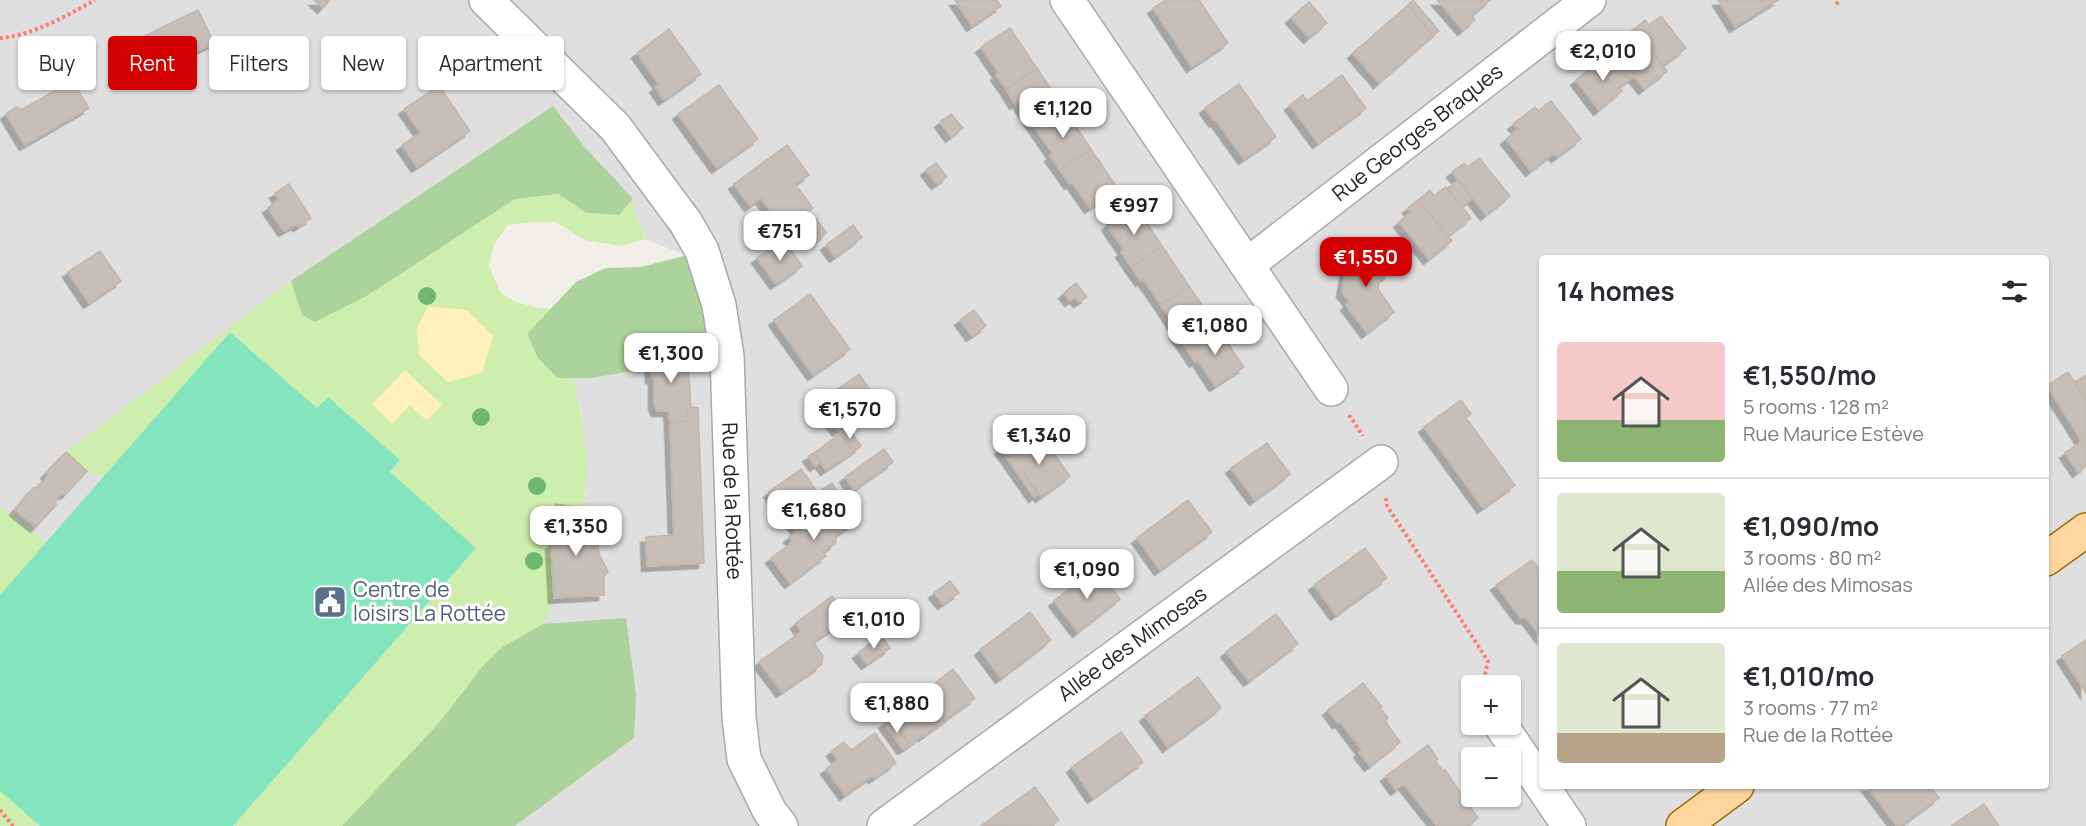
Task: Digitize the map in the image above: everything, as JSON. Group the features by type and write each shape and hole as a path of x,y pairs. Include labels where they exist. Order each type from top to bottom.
{"main road":[{"path":"2049,557 2086,530"},
{"path":"1683,826 1733,789"}],"street":[{"name":"Rue de la Rottée","path":"486,0 615,127 686,223 702,251 719,305 727,356 739,718 744,759 770,812 781,826"},
{"path":"1067,0 1331,389"},
{"name":"Rue Georges Braques","path":"1247,265 1589,0"},
{"name":"Allée des Mimosas","path":"884,826 1381,462"},
{"path":"1507,735 1539,782"},
{"path":"1544,789 1569,826"}],"path":[{"path":"0,38 18,37 95,0"},
{"path":"1331,389 1381,462 1388,506 1488,661 1485,675"},
{"path":"0,810 13,826"}],"shaded area":[{"path":"0,0 2086,0 2086,826 342,826 551,544 555,543 555,504 586,497 581,411 573,378 592,378 644,345 695,341 700,368 688,256 645,239 632,199 584,146 552,106 291,281 67,451 87,471 104,477 46,543 0,506"}],"green space":[{"path":"553,106 584,146 633,199 619,215 586,213 558,194 515,199 365,297 315,322 302,315 291,281"},
{"path":"558,194 586,213 619,215 631,201 645,239 622,246 585,240 556,222 530,222 508,225 494,244 489,266 501,293 516,302 538,308 553,309 527,334 538,358 557,378 573,378 586,445 586,480 580,512 570,506 555,505 555,543 551,545 554,598 543,624 501,648 483,666 438,724 342,826 233,826 476,548 390,472 400,460 327,397 318,409 230,332 104,477 87,471 66,452 291,281 302,315 365,297 515,198"},
{"path":"688,255 706,305 713,367 700,368 694,341 644,345 637,370 592,378 557,378 538,358 527,334 576,282 606,268 641,267"},
{"path":"230,332 317,408 328,397 400,460 390,472 476,548 233,826 40,826 0,791 0,595"},
{"path":"0,506 46,543 0,595"},
{"path":"626,618 636,694 634,738 515,826 342,826 438,724 483,666 501,648 543,624"},
{"path":"0,791 40,826 0,826"}],"sand":[{"path":"428,306 467,310 493,336 482,373 448,382 419,355 417,328"},
{"path":"405,370 442,405 427,421 410,405 392,424 372,404"}],"building":[{"path":"314,0 330,0 323,8"},
{"path":"955,0 997,0 1001,6 972,26"},
{"path":"1166,0 1199,0 1228,43 1192,67 1153,8"},
{"path":"1413,0 1439,31 1433,36 1408,5"},
{"path":"1437,0 1490,0 1472,16 1475,20 1463,30"},
{"path":"1718,0 1778,0 1735,27"},
{"path":"1309,2 1327,23 1309,38 1291,18"},
{"path":"1408,5 1433,36 1379,83 1353,53"},
{"path":"198,10 211,36 209,45 197,51 197,36 144,36"},
{"path":"1661,16 1686,48 1663,66 1634,29 1645,20 1649,25"},
{"path":"1010,28 1037,68 1006,89 996,75 999,73 981,47"},
{"path":"669,29 701,74 664,100 655,87 659,84 637,53"},
{"path":"1634,29 1667,71 1644,89 1614,51 1626,41 1623,37"},
{"path":"1616,53 1634,76 1629,80 1611,56"},
{"path":"1611,56 1629,80 1619,88 1622,91 1599,110 1576,80 1599,62 1601,65"},
{"path":"1037,68 1064,108 1035,128 1018,102 1015,104 1006,89"},
{"path":"1342,75 1366,108 1318,143 1290,105 1303,95 1307,101"},
{"path":"1239,84 1276,137 1244,159 1205,108"},
{"path":"719,85 758,139 717,168 678,114"},
{"path":"56,90 78,90 89,108 25,145 6,114 16,107 21,110"},
{"path":"433,90 442,90 470,131 417,167 402,145 421,133 404,109"},
{"path":"1551,101 1581,139 1557,157 1554,153 1531,171 1506,139 1518,129 1513,124 1535,107 1538,111"},
{"path":"1064,108 1091,149 1060,170 1050,156 1053,154 1035,128"},
{"path":"951,114 963,128 951,137 940,122"},
{"path":"787,145 809,175 795,184 813,208 783,229 761,198 750,206 734,184"},
{"path":"1091,149 1118,189 1090,208 1072,182 1070,184 1060,170"},
{"path":"1479,158 1510,196 1486,215 1452,172 1464,163 1467,167"},
{"path":"936,163 947,177 937,184 926,170"},
{"path":"1459,180 1473,198 1462,207 1447,189"},
{"path":"289,184 311,218 299,226 296,224 284,231 268,208 279,200 275,193"},
{"path":"1446,187 1471,218 1448,236 1452,241 1418,200 1430,190 1434,196"},
{"path":"1418,200 1452,241 1429,259 1399,222 1411,212 1408,208"},
{"path":"1135,205 1162,246 1131,267 1121,252 1124,250 1107,225"},
{"path":"812,214 827,233 817,241 808,228 797,236 792,229"},
{"path":"853,225 862,237 835,257 826,245"},
{"path":"783,239 802,266 776,284 757,258"},
{"path":"1367,242 1390,273 1379,281 1378,289 1394,312 1367,333 1346,305 1350,302 1342,292 1347,262 1357,254 1354,251"},
{"path":"1162,246 1189,286 1161,305 1143,279 1141,281 1131,267"},
{"path":"100,251 121,281 89,303 68,272"},
{"path":"1076,283 1087,297 1079,302 1075,297 1070,301 1064,293"},
{"path":"1189,286 1216,326 1185,347 1175,333 1178,331 1161,305"},
{"path":"810,294 850,349 813,375 774,320"},
{"path":"974,310 986,326 972,336 960,320"},
{"path":"1216,326 1244,367 1215,386 1198,360 1195,362 1185,347"},
{"path":"687,352 691,407 687,409 688,421 670,423 669,411 657,411 654,404 654,378 651,378 650,357 653,353"},
{"path":"2068,372 2086,399 2086,466 2078,472 2065,453 2082,441 2049,389 2049,385"},
{"path":"859,374 879,402 838,431 818,403"},
{"path":"2086,375 2086,399 2075,382"},
{"path":"1461,400 1471,414 1466,418 1515,485 1483,508 1424,427"},
{"path":"698,408 704,563 647,566 646,537 674,535 670,423 688,421 687,409"},
{"path":"1033,426 1040,434 1007,458 1000,449"},
{"path":"848,428 861,446 853,452 840,434"},
{"path":"840,434 853,452 826,470 814,453"},
{"path":"1040,434 1070,476 1041,497 1022,471 1018,474 1007,458"},
{"path":"1267,443 1290,474 1255,500 1231,468"},
{"path":"884,449 893,462 854,490 845,477"},
{"path":"66,452 87,471 67,493 60,495 56,500 56,505 36,527 15,510 33,488 37,488 48,476 46,473"},
{"path":"814,453 821,462 815,466 808,456"},
{"path":"801,469 818,493 821,490 833,505 798,531 769,492"},
{"path":"1022,471 1038,494 1034,497 1018,474"},
{"path":"832,483 842,499 833,505 821,490"},
{"path":"842,499 859,519 837,535 835,544 823,552 826,556 790,583 771,558 793,542 789,537"},
{"path":"1188,500 1212,532 1160,570 1137,538"},
{"path":"555,504 570,506 580,512 590,528 592,540 597,542 599,554 608,572 604,577 604,595 554,598 551,544 555,543"},
{"path":"1365,548 1387,578 1336,615 1314,585"},
{"path":"1532,560 1539,569 1539,634 1527,618 1521,618 1496,585"},
{"path":"1096,568 1120,599 1078,632 1054,601"},
{"path":"950,581 959,593 943,604 934,593"},
{"path":"832,596 845,614 855,607 858,611 813,642 823,656 821,665 782,692 759,662 801,632 796,623"},
{"path":"1030,612 1051,640 1001,678 980,650"},
{"path":"1276,614 1298,644 1249,681 1226,652"},
{"path":"881,635 890,648 867,664 858,653"},
{"path":"2086,640 2086,693 2062,656"},
{"path":"953,669 975,698 910,745 890,719"},
{"path":"1198,677 1221,708 1168,747 1145,716"},
{"path":"1363,683 1382,707 1380,708 1388,718 1385,721 1400,742 1370,766 1359,752 1362,750 1340,721 1338,723 1328,710"},
{"path":"890,719 910,745 903,749 884,723"},
{"path":"1121,732 1143,762 1093,798 1072,767"},
{"path":"875,733 896,763 845,795 826,769 838,760 832,751 844,742 851,750"},
{"path":"1428,745 1438,759 1435,761 1443,771 1445,770 1461,793 1461,807 1470,807 1478,818 1468,826 1437,826 1404,784 1396,790 1386,776"},
{"path":"1035,787 1059,820 1050,826 982,825"},
{"path":"1869,789 1932,789 1939,798 1897,826"},
{"path":"1984,804 1999,826 1951,826"}],"place":[{"name":"Centre de loisirs La Rottée","path":"330,602"}]}
